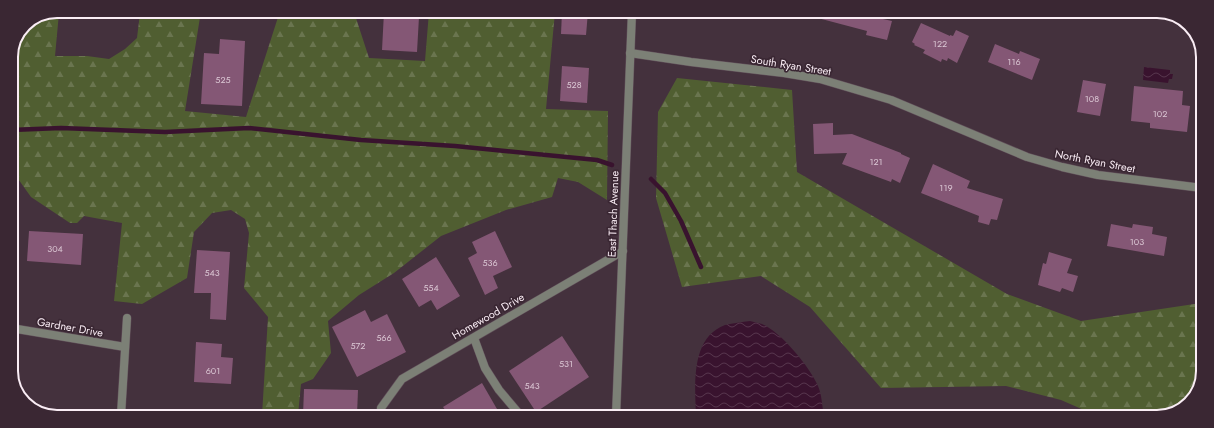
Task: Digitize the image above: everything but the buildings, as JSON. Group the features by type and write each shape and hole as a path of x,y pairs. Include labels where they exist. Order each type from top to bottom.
{"street":[{"name":"East Thach Avenue","path":"616,410 632,18"},
{"name":"South Ryan Street","path":"630,53 820,79 891,100 987,140"},
{"name":"North Ryan Street","path":"987,140 1027,157 1062,167 1098,175 1196,187"},
{"name":"Homewood Drive","path":"381,410 402,380 623,251"},
{"path":"121,410 127,318"},
{"name":"Gardner Drive","path":"18,329 126,347"},
{"path":"474,338 485,368 499,390 516,410"}],"green space":[{"path":"59,18 55,56 87,56 109,59 125,49 137,38 139,18 200,18 185,111 246,117 278,18 356,18 369,58 425,61 429,18 554,18 546,109 608,111 607,200 578,182 558,178 552,197 506,210 441,236 394,273 359,295 328,321 331,353 313,379 301,384 298,410 262,410 268,317 244,288 249,233 245,219 231,210 212,213 194,232 187,278 142,304 114,301 122,223 84,216 77,223 70,223 31,197 18,179 18,57 21,42 29,29 42,21"},
{"path":"677,78 792,90 797,172 1007,294 1081,321 1196,304 1196,371 1191,390 1179,403 1164,409 1084,410 1061,400 1006,386 881,388 810,307 761,276 682,287 656,198 658,112"}],"water":[{"path":"1144,67 1170,70 1170,74 1173,74 1172,79 1169,79 1168,83 1143,80"},
{"path":"750,321 762,324 778,334 809,369 818,386 823,410 696,410 696,377 700,352 706,340 714,331 725,325"}],"waterway":[{"path":"18,130 61,128 165,132 249,128 361,140 455,146 597,160 612,165"},
{"path":"651,179 665,193 681,221 701,267"}]}
